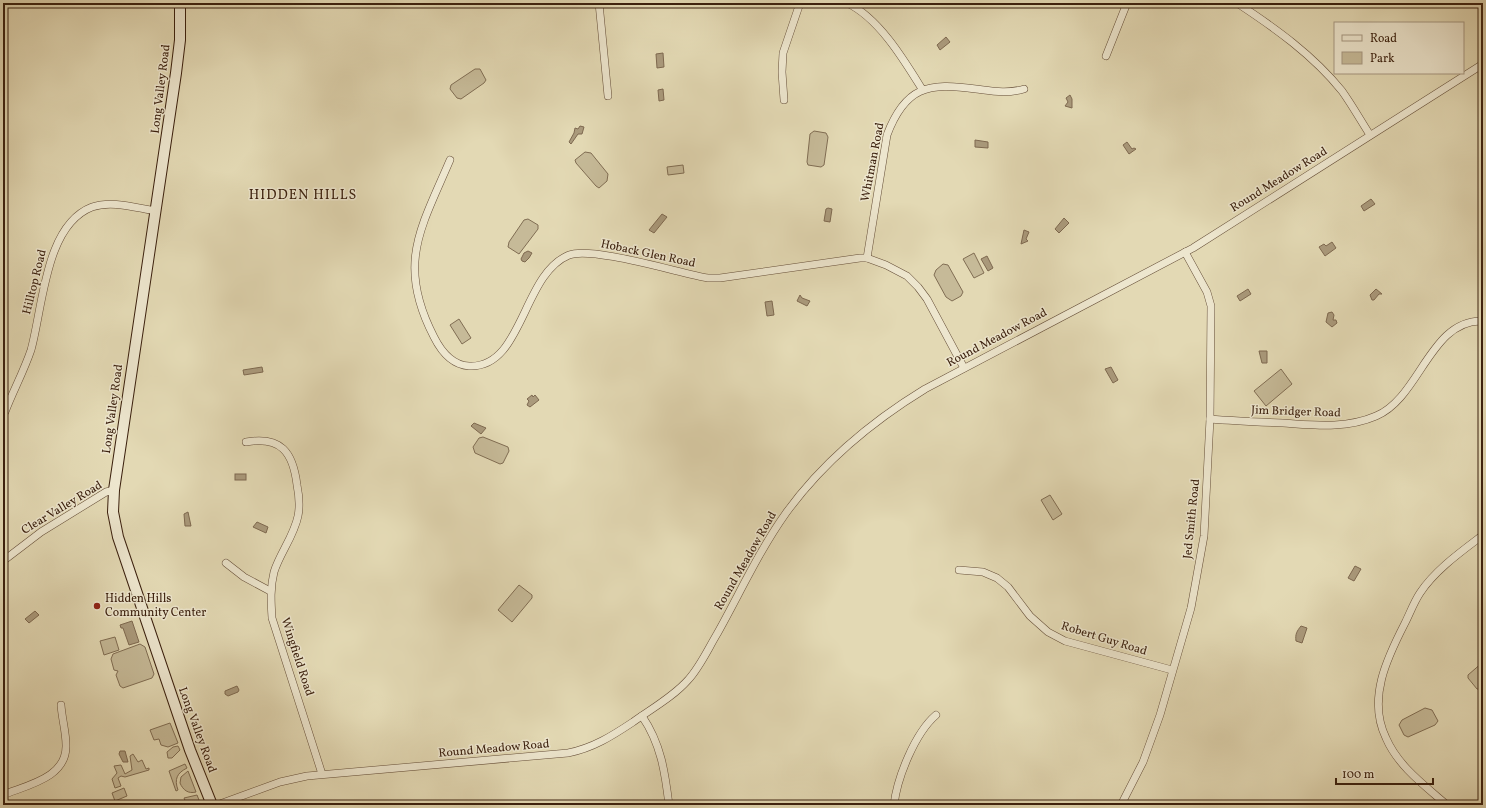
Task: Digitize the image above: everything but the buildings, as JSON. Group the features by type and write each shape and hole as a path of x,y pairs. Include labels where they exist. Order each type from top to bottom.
{"street":[{"name":"Long Valley Road","path":"180,3 180,40 176,73 114,490 113,512 118,537 190,750 212,805"},
{"path":"599,3 608,96"},
{"path":"784,100 782,72 783,54 800,3"},
{"path":"847,3 853,6 876,26 905,61 922,89"},
{"path":"1106,56 1127,3"},
{"path":"1237,3 1290,41 1320,66 1342,92 1370,135"},
{"name":"Round Meadow Road","path":"217,805 290,779 322,774 461,763 579,751 604,741 642,716 675,692 688,680 697,667 764,547 786,514 816,477 849,444 883,416 925,389 1185,252 1483,64"},
{"name":"Whitman Road","path":"867,258 887,135 894,116 906,101 922,89 946,86 997,92 1014,92 1024,89"},
{"name":"Hoback Glen Road","path":"450,160 422,226 415,256 414,274 416,293 429,329 440,349 448,357 458,363 468,366 482,365 496,358 506,347 540,282 552,266 570,254 607,256 708,278 720,278 867,258"},
{"name":"Hilltop Road","path":"5,412 30,351 54,248 63,231 72,220 81,213 101,205 113,204 156,210"},
{"name":"Jed Smith Road","path":"1121,805 1143,762 1158,722 1191,608 1204,536 1210,419 1211,306 1207,292 1185,252"},
{"path":"867,258 907,276 918,287 927,299 964,368"},
{"name":"Jim Bridger Road","path":"1210,419 1326,426 1359,422 1377,416 1396,403 1437,346 1449,334 1462,325 1483,321"},
{"name":"Wingfield Road","path":"246,442 261,440 272,442 282,448 290,456 295,469 299,500 298,516 275,571 270,591 275,626 322,774"},
{"name":"Clear Valley Road","path":"3,561 40,532 106,492 114,490"},
{"path":"1447,805 1412,774 1398,759 1385,738 1380,717 1378,695 1388,656 1421,592 1453,558 1483,535"},
{"path":"226,563 244,577 270,591"},
{"name":"Robert Guy Road","path":"959,570 984,572 997,578 1008,587 1030,616 1048,632 1065,641 1172,670"},
{"path":"3,795 46,778 56,771 65,753 66,745 61,705"},
{"path":"894,805 895,793 910,755 926,724 936,715"},
{"path":"642,716 653,733 660,750 665,767 669,805"}],"green space":[{"path":"475,69 480,69 486,80 461,99 457,98 450,89 451,85"},
{"path":"814,131 826,133 828,137 824,165 821,167 808,165 807,162 810,134"},
{"path":"585,152 591,153 608,174 607,181 599,188 576,163 575,160"},
{"path":"683,165 684,173 668,175 667,167"},
{"path":"528,219 538,225 538,229 519,254 508,247 509,242 524,220"},
{"path":"974,253 984,273 974,278 963,259"},
{"path":"943,264 948,265 963,292 961,296 952,301 946,297 934,275 936,270"},
{"path":"459,319 471,338 462,344 450,325"},
{"path":"1281,369 1292,384 1266,406 1254,391"},
{"path":"483,437 508,447 509,451 503,463 500,464 475,453 473,447 479,438"},
{"path":"1050,495 1062,514 1053,520 1041,500"},
{"path":"519,585 532,595 532,598 512,622 498,610"},
{"path":"115,637 119,650 104,655 100,641"},
{"path":"140,644 145,647 154,674 152,678 123,688 120,686 116,675 118,671 114,670 111,659 113,654"},
{"path":"1483,662 1482,690 1477,689 1468,678 1468,675"},
{"path":"1425,708 1432,710 1438,721 1435,725 1408,737 1404,735 1399,725 1402,720"},
{"path":"170,723 178,743 168,747 161,745 159,739 154,740 150,730"},
{"path":"178,746 180,750 172,758 168,758 167,752 173,747"},
{"path":"133,754 138,762 142,760 146,769 149,768 149,770 125,777 121,776 118,778 121,786 115,788 112,779 117,773 114,766 121,765 125,774 132,770 130,756"},
{"path":"185,764 187,768 179,774 176,780 178,790 176,791 169,771"},
{"path":"188,771 196,792 186,791 180,783 181,777"},
{"path":"124,788 127,796 115,801 112,793"},
{"path":"197,795 201,805 187,805 184,798"}],"shaded area":[{"path":"946,37 950,42 940,50 937,45"},
{"path":"663,53 664,67 657,68 656,54"},
{"path":"663,89 664,100 659,101 658,90"},
{"path":"1070,95 1072,99 1072,108 1065,106 1068,102 1066,98"},
{"path":"580,126 584,127 582,134 578,134 571,144 569,142 575,128 578,129"},
{"path":"975,140 988,142 988,148 975,147"},
{"path":"1127,142 1132,149 1136,149 1129,154 1123,145"},
{"path":"1371,199 1375,204 1364,211 1361,206"},
{"path":"826,209 832,209 830,222 824,221"},
{"path":"662,214 667,217 654,233 649,230"},
{"path":"1064,218 1069,223 1059,233 1055,229"},
{"path":"1024,230 1029,232 1026,239 1028,241 1021,244"},
{"path":"1332,242 1336,248 1325,256 1319,247 1324,244 1326,246"},
{"path":"528,251 532,253 525,262 522,261 521,259 524,253"},
{"path":"987,256 993,268 988,271 981,259"},
{"path":"1248,289 1251,294 1240,301 1237,296"},
{"path":"1376,289 1382,294 1379,294 1374,300 1372,300 1370,295"},
{"path":"800,295 802,298 810,301 807,306 797,301"},
{"path":"772,301 774,315 767,316 765,302"},
{"path":"1332,312 1334,315 1333,320 1336,320 1337,323 1332,327 1326,322 1328,313"},
{"path":"1259,351 1267,351 1267,363 1262,363"},
{"path":"262,367 263,372 244,375 243,370"},
{"path":"1111,367 1118,380 1113,383 1105,369"},
{"path":"532,395 533,397 535,395 539,400 530,407 527,405 529,401 527,399"},
{"path":"474,423 486,428 481,434 471,426"},
{"path":"235,474 246,474 246,480 235,480"},
{"path":"188,512 191,526 185,526 184,514"},
{"path":"257,522 268,527 266,533 253,527"},
{"path":"1355,566 1361,569 1354,581 1348,578"},
{"path":"35,611 39,615 29,623 25,619"},
{"path":"132,621 139,642 129,645 123,628 121,628 120,625"},
{"path":"1301,626 1307,628 1302,643 1296,641 1298,629"},
{"path":"237,686 239,690 238,692 228,696 225,694 225,691"},
{"path":"120,751 125,751 128,762 123,762 119,754"}],"place":[{"name":"Hidden Hills Community Center","path":"97,606"}],"district":[{"name":"HIDDEN HILLS","path":"303,195"}]}
